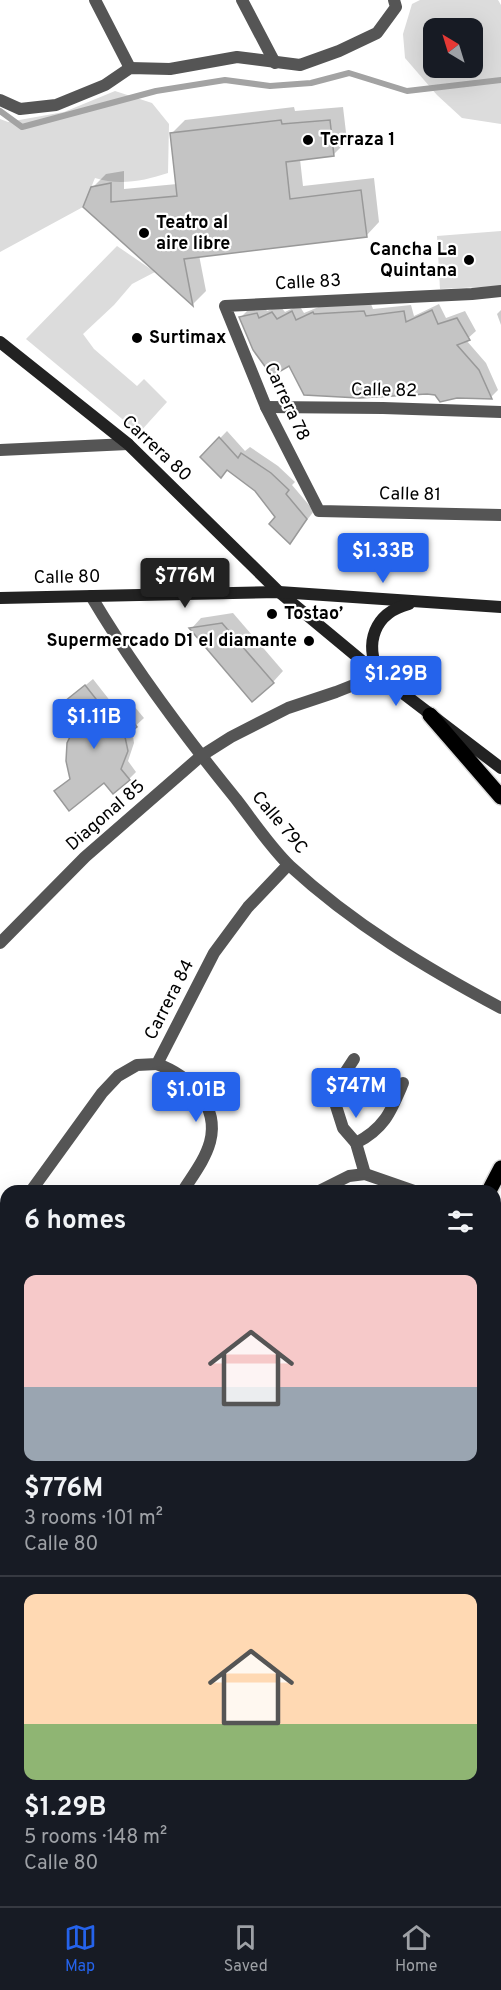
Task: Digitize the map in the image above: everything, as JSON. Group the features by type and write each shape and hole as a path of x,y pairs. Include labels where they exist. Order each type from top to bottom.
{"main road":[{"path":"430,715 501,797"},
{"path":"492,1185 501,1168"}],"street":[{"path":"95,0 130,68"},
{"path":"242,0 275,63"},
{"path":"0,100 20,109 56,105 105,85 130,68 170,69 237,57 300,65 339,51 377,33 396,7 394,0"},
{"name":"Calle 83","path":"225,306 461,295 501,291"},
{"name":"Carrera 78","path":"225,306 266,408 319,512"},
{"name":"Carrera 80","path":"0,342 128,444 279,592"},
{"name":"Calle 82","path":"266,408 383,408 501,412"},
{"path":"0,450 128,444"},
{"name":"Calle 81","path":"319,512 501,514"},
{"path":"279,592 379,675 501,768"},
{"name":"Calle 80","path":"0,598 279,592 501,607"},
{"name":"Calle 79C","path":"91,596 112,632 201,756 288,865 340,910 442,977 501,1008"},
{"path":"379,675 371,650 373,636 379,624 388,613 399,606 419,602"},
{"name":"Diagonal 85","path":"0,944 85,857 201,756 231,737 288,708 379,675"},
{"name":"Carrera 84","path":"35,1185 102,1093 118,1076 137,1065 157,1064 214,953 248,907 288,865"},
{"path":"354,1059 337,1086 336,1106 343,1128 356,1143 365,1174"},
{"path":"157,1064 177,1073 191,1083 202,1099 211,1120 211,1136 206,1153 187,1185"},
{"path":"356,1143 372,1135 379,1128 388,1116 403,1083"},
{"path":"331,1185 349,1176 365,1174 397,1185"}],"shaded area":[{"path":"420,0 498,0 501,5 501,124 462,118 437,95 405,58 403,34 412,4"},
{"path":"115,91 152,103 169,124 168,173 132,181 113,182 95,178 83,207 0,252 0,119 8,122 64,112"},
{"name":"Cancha La Quintana","path":"501,231 501,286 440,289 437,236"},
{"path":"117,246 155,272 132,284 114,305 83,334 94,349 137,386 144,379 167,402 139,433 26,339"}],"building":[{"path":"281,120 282,124 330,120 334,156 286,162 290,199 361,190 367,237 184,259 193,306 83,207 91,187 111,183 111,202 177,196 170,133"},
{"path":"432,310 438,324 457,318 470,340 457,345 479,370 492,399 457,398 440,402 435,395 427,394 359,398 304,395 289,366 272,376 253,350 239,317 257,313 259,318 272,312 277,319 292,311 296,320 313,312 314,314 364,311 366,316 404,311 406,322"},
{"path":"219,437 238,458 241,453 271,473 289,490 286,494 307,519 290,544 269,524 275,517 255,491 227,470 221,478 200,457"},
{"path":"222,623 274,683 252,702 189,628"},
{"path":"85,685 114,722 126,712 137,727 125,737 128,751 121,769 130,780 113,794 104,783 69,811 54,791 70,779 66,761 67,743 79,718 65,701"}],"waterway":[{"path":"0,111 22,127 156,91 225,80 270,86 311,83 349,73 407,91 501,80"}],"place":[{"name":"Terraza 1","path":"308,140"},
{"name":"Teatro al aire libre","path":"144,233"},
{"name":"Cancha La Quintana","path":"469,260"},
{"name":"Surtimax","path":"137,338"},
{"name":"Tostao’","path":"272,614"},
{"name":"Supermercado D1 el diamante","path":"309,641"}]}
